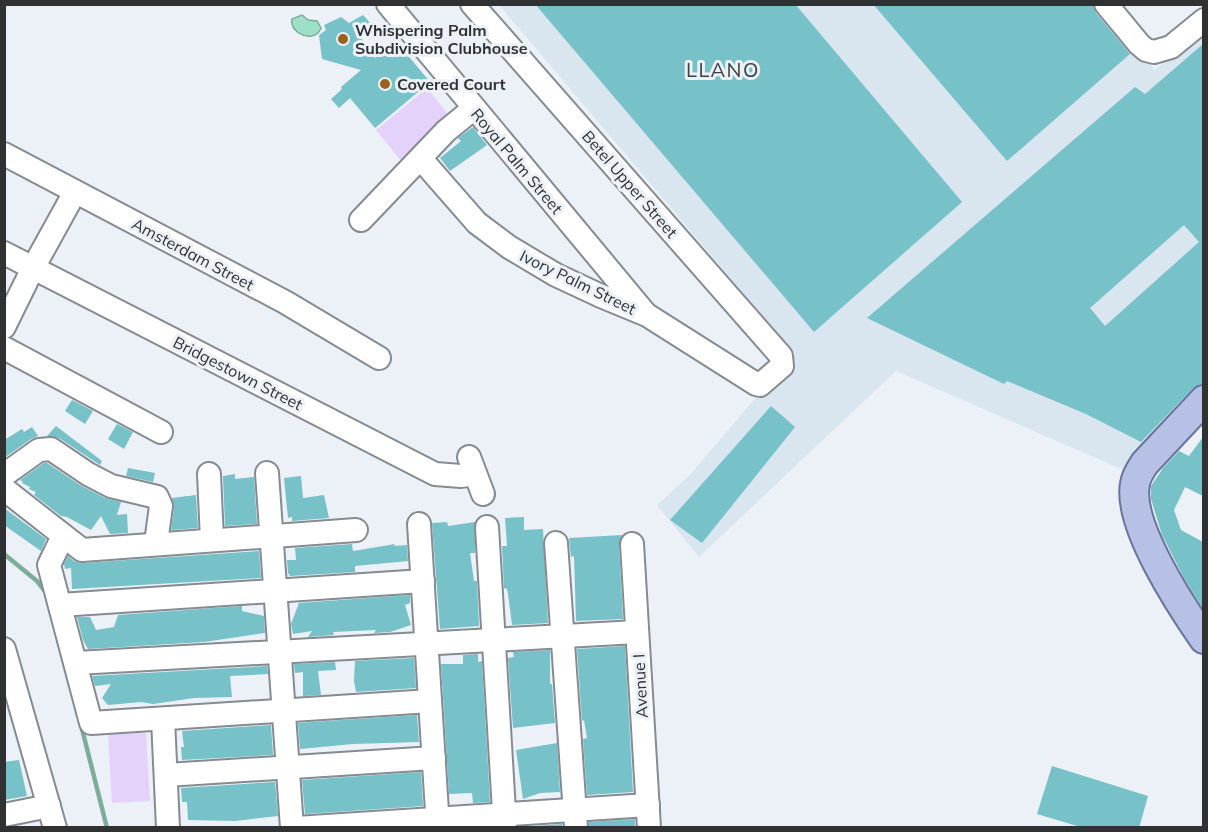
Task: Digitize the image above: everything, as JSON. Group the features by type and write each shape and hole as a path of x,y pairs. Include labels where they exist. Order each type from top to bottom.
{"main road":[{"path":"1203,400 1142,468 1134,484 1134,495 1143,529 1159,567 1203,639"}],"street":[{"name":"Royal Palm Street","path":"388,4 473,109 647,315"},
{"name":"Betel Upper Street","path":"472,4 782,356 782,366"},
{"path":"1106,4 1139,44 1146,50 1154,52 1171,47 1203,20"},
{"path":"361,220 446,131 473,109"},
{"name":"Amsterdam Street","path":"4,154 285,302 379,358"},
{"name":"Ivory Palm Street","path":"421,159 477,223 509,247 574,283 647,315 756,384 760,385 782,366"},
{"path":"4,327 75,192"},
{"name":"Bridgestown Street","path":"4,253 435,474 476,475"},
{"path":"4,348 161,432"},
{"path":"4,475 39,450 51,449 88,474 111,486 157,498 161,506 156,543"},
{"path":"267,473 294,828 576,819 648,805"},
{"path":"209,474 212,540"},
{"path":"4,489 82,550 356,530"},
{"path":"420,524 437,823"},
{"path":"487,527 505,821"},
{"path":"63,536 49,565 91,723 430,701"},
{"path":"556,543 576,819"},
{"name":"Avenue I","path":"632,544 649,828"},
{"path":"60,605 423,581"},
{"path":"76,663 637,632"},
{"path":"4,649 12,705 52,817 4,815"},
{"path":"163,719 168,828"},
{"path":"166,775 434,758"}],"shaded area":[{"path":"499,5 1099,5 1155,70 1203,29 1203,389 1126,471 896,371 699,557 657,505 689,476 794,353"},
{"path":"302,15 308,20 317,21 321,28 318,33 308,36 294,29 292,19"},
{"path":"427,88 453,120 402,162 376,130"},
{"path":"146,733 150,801 112,803 108,734"}],"building":[{"path":"535,4 795,4 962,202 814,332"},
{"path":"873,4 1093,4 1096,13 1130,54 1007,161"},
{"name":"Covered Court","path":"363,15 373,26 361,38 375,58 395,40 430,82 375,128 350,98 339,108 331,99 361,70 322,59 319,35 326,30 324,25 341,17 349,23"},
{"path":"1203,44 1203,384 1192,389 1141,442 1086,414 1007,381 1004,384 867,318 1135,87 1145,94","holes":["1184,225 1199,242 1105,326 1090,308"]},
{"path":"473,127 487,145 450,171 440,158 461,141 458,138"},
{"path":"72,400 93,411 85,424 65,411"},
{"path":"771,406 795,427 702,543 670,520"},
{"path":"117,424 133,432 124,449 108,439"},
{"path":"56,426 102,461 100,465 59,438 47,436"},
{"path":"32,427 38,436 4,458 4,440 22,429 24,432"},
{"path":"1203,437 1203,496 1185,487 1174,510 1181,530 1203,542 1203,609 1162,535 1151,499 1151,486 1163,468 1179,451 1189,456"},
{"path":"44,463 105,498 121,502 117,515 127,514 128,533 110,534 101,516 91,530 61,516 34,495 36,492 20,480"},
{"path":"128,468 155,473 153,482 126,476"},
{"path":"235,474 235,479 254,477 257,524 225,526 223,476"},
{"path":"301,476 303,498 324,495 329,518 292,521 292,517 288,518 284,478"},
{"path":"196,495 198,528 171,530 174,508 172,498"},
{"path":"4,508 46,539 41,551 4,525"},
{"path":"524,517 524,530 543,529 548,623 512,625 507,589 504,588 502,546 507,546 505,518"},
{"path":"447,522 448,526 475,522 475,553 470,553 474,581 477,581 479,626 440,629 432,523"},
{"path":"622,535 619,545 623,619 576,621 574,556 571,557 569,538"},
{"path":"352,544 353,551 395,544 394,546 407,545 408,561 355,566 355,572 290,576 288,573 287,560 296,560 295,548"},
{"path":"259,551 261,578 72,589 71,568 65,569 64,564 68,556 74,561 83,563"},
{"path":"410,595 410,603 405,605 411,625 390,632 374,633 376,630 333,632 334,635 308,637 312,631 293,634 291,624 299,603"},
{"path":"242,606 242,611 264,616 265,633 204,642 88,649 83,640 77,617 90,617 96,630 114,627 118,615"},
{"path":"625,646 633,792 587,795 583,739 587,738 584,720 582,721 577,649"},
{"path":"550,650 550,684 552,684 555,723 513,728 508,658 514,657 513,652"},
{"path":"478,654 478,662 482,661 490,802 473,803 472,793 449,794 441,664 463,664 463,655"},
{"path":"414,658 416,688 356,692 355,661"},
{"path":"335,662 336,670 318,671 321,695 303,696 303,672 295,673 294,664"},
{"path":"267,666 268,674 230,676 232,697 194,698 153,704 141,702 108,705 102,698 111,684 95,686 92,676"},
{"path":"417,715 419,742 353,744 300,749 298,723"},
{"path":"271,725 273,755 182,760 181,747 184,747 182,731"},
{"path":"557,743 560,792 540,793 523,799 516,750"},
{"path":"19,760 27,796 4,800 4,762"},
{"path":"1052,766 1148,796 1139,828 1084,828 1037,814"},
{"path":"421,772 423,806 305,814 302,780"},
{"path":"275,782 278,816 235,821 188,820 187,802 182,802 181,788"},
{"path":"635,819 635,828 589,828 589,822"},
{"path":"562,824 562,828 535,828 535,826"}],"waterway":[{"path":"4,554 37,581 48,595"},
{"path":"81,725 107,828"}],"place":[{"name":"Whispering Palm Subdivision Clubhouse","path":"343,39"},
{"name":"Covered Court","path":"385,84"}],"district":[{"name":"LLANO","path":"723,69"}]}
